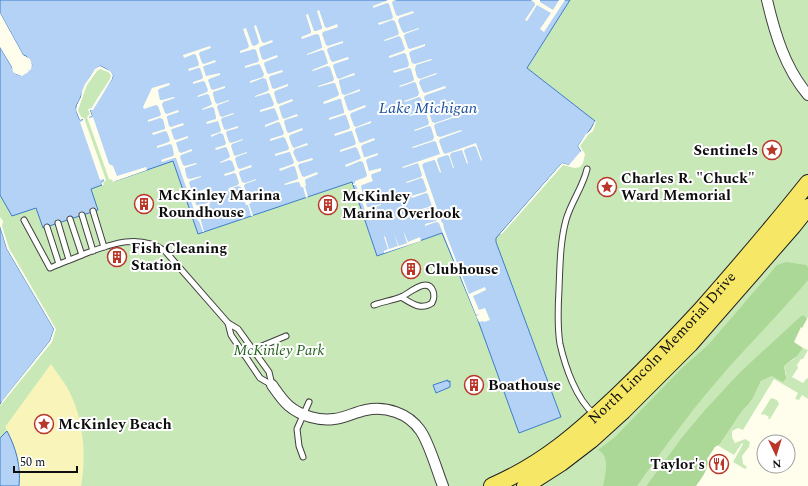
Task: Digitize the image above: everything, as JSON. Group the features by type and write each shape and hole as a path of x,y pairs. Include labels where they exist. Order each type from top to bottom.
{"main road":[{"name":"North Lincoln Memorial Drive","path":"492,486 522,472 549,454 584,427 651,364 753,251 808,183"},
{"name":"North Lincoln Memorial Drive","path":"524,486 561,463 591,440 629,406 695,338 808,207"}],"street":[{"path":"767,0 780,48 798,84 808,95"},
{"path":"272,385 289,406 304,415 316,419 335,419 366,410 376,409 392,410 414,422 421,431 443,486"}],"lane":[{"path":"587,169 566,219 560,252 558,316 560,343 576,389 587,409 596,416"},
{"path":"93,212 104,246"},
{"path":"82,215 93,251"},
{"path":"70,219 82,255"},
{"path":"24,220 50,268 104,246 129,241 145,242 157,246 164,251 228,323 238,329 269,372 272,385"},
{"path":"58,223 69,260"},
{"path":"47,227 59,264"},
{"path":"374,305 401,297 422,286 431,288 434,296 432,303 425,307 420,307 401,297"},
{"path":"228,323 231,335 260,378 272,385"},
{"path":"243,354 286,336"},
{"path":"303,458 299,446 297,429 309,402"}],"green space":[{"name":"McKinley Park","path":"570,0 808,0 808,317 807,319 804,315 739,373 682,437 646,486 19,486 20,477 7,431 0,438 0,404 30,366 0,219 0,195 36,208 102,185 77,111 82,91 100,66 110,71 173,161 198,234 352,182 377,256 442,233 476,315 519,432 520,433 560,417 561,416 496,242 496,238 578,146 595,121 527,68"},
{"path":"786,262 806,265 808,267 808,280 705,395 637,486 603,486 606,461 605,457 598,450 615,437 681,369 709,344 777,265"},
{"path":"804,315 807,319 802,328 801,327 794,342 803,348 797,356 784,366 786,378 783,382 772,376 761,381 753,398 742,411 720,444 715,447 707,459 708,462 706,470 696,486 646,486 682,437 739,373"},
{"path":"803,348 808,350 803,359 801,359 797,365 798,368 792,377 803,383 807,378 808,379 808,399 802,395 799,400 795,399 798,393 774,379 743,430 738,428 732,431 732,437 735,443 745,439 750,442 749,447 742,456 743,464 747,467 745,469 733,462 743,444 742,443 734,455 717,445 720,444 742,411 753,398 761,381 772,376 786,375 784,366 794,359"},
{"path":"771,398 777,400 779,404 770,419 768,419 769,417 761,414"}],"sand":[{"name":"McKinley Beach","path":"51,364 67,387 77,410 82,435 84,461 81,486 19,486 18,463 12,441 5,427"}],"water":[{"name":"Lake Michigan","path":"0,0 570,0 527,68 595,121 578,146 583,155 580,163 573,166 562,163 496,238 496,242 561,417 519,433 476,315 442,233 377,256 352,182 198,234 173,161 115,181 111,179 89,117 92,116 90,110 112,79 113,75 107,69 100,66 88,80 76,107 80,120 83,119 104,181 101,183 102,185 91,189 98,210 43,228 36,208 12,216 0,195 0,47 16,74 24,74 32,65 26,56 23,55 0,13"},
{"path":"0,226 7,249 54,329 50,341 0,404"},
{"path":"448,380 448,382 450,381 450,387 436,393 433,385"},
{"path":"7,431 17,457 19,486 0,486 0,438"}],"pier":[{"path":"388,0 397,0 393,1 392,3 396,15 398,16 413,11 414,13 399,18 398,21 404,33 419,28 405,34 404,36 408,48 410,49 425,44 425,46 409,53 412,63 415,64 431,59 432,60 416,65 415,69 417,77 420,79 436,73 437,74 420,80 419,83 423,92 425,93 445,86 446,88 424,97 427,107 430,108 450,101 451,102 430,110 429,112 432,122 435,123 455,116 456,117 435,124 434,126 437,136 440,137 461,130 462,131 440,139 439,141 443,152 445,154 476,143 482,160 481,161 476,147 474,146 465,149 464,151 467,164 462,150 451,153 450,156 454,168 449,156 447,155 438,158 437,160 440,173 435,160 422,165 444,229 469,294 485,287 486,290 473,296 479,310 485,308 490,320 484,322 479,322 476,316 480,314 476,315 439,223 436,222 425,226 425,224 436,221 437,219 433,208 431,207 418,212 418,210 432,206 428,194 426,193 412,198 411,196 427,190 423,179 421,178 407,183 406,182 421,177 422,175 418,163 403,168 402,167 440,154 436,142 434,141 413,148 412,147 433,140 434,137 431,127 429,126 415,131 414,130 428,125 429,123 426,113 424,112 409,115 423,111 424,109 421,98 419,97 405,102 404,101 418,96 419,93 416,83 414,82 400,87 399,86 413,81 414,79 411,69 409,68 394,73 393,71 408,67 409,64 406,54 404,53 389,58 389,56 405,49 399,36 385,41 384,40 398,35 399,33 395,21 392,20 379,25 378,23 392,19 393,17 389,4 387,3 373,8 373,6"},
{"path":"531,0 540,0 540,2 553,10 559,0 565,0 544,32 540,29 551,13 537,5 527,21 525,20 535,5 535,3"},
{"path":"319,10 325,27 327,28 337,24 338,27 323,32 322,34 326,45 328,46 343,41 343,43 328,48 327,50 331,61 333,62 348,57 349,59 334,64 333,66 337,78 339,79 354,73 355,75 339,80 342,94 345,95 360,89 360,91 345,96 344,98 348,110 350,111 365,105 366,107 351,113 350,115 354,126 356,127 371,121 371,123 356,128 355,130 359,142 361,143 374,138 375,140 362,145 361,147 364,157 378,153 378,155 367,159 366,161 369,171 381,168 381,171 372,174 371,176 373,181 361,186 363,195 377,192 366,197 367,207 381,204 370,209 369,211 371,217 368,219 356,185 353,185 355,181 366,177 367,175 363,162 360,161 346,167 345,165 361,158 357,148 355,147 340,152 340,150 355,145 356,143 352,131 335,136 334,134 349,129 350,127 346,115 329,120 329,118 344,113 341,99 324,104 323,102 338,96 339,94 335,83 318,87 333,81 334,79 330,67 327,66 313,71 312,70 328,63 324,51 322,50 307,55 322,48 319,35 316,34 302,39 301,37 311,33 306,15 308,14 314,31 322,29 317,11"},
{"path":"0,13 23,55 30,59 32,65 31,69 22,76 13,72 12,67 0,47 0,45 15,71 22,74 28,70 30,65 28,60 21,56 0,17"},
{"path":"256,25 262,42 264,43 272,40 273,42 260,47 259,49 262,59 264,60 277,55 278,57 265,62 264,64 267,73 269,74 282,70 283,72 270,76 269,78 272,88 274,89 288,84 288,86 275,91 274,93 277,103 279,104 292,99 293,101 279,107 282,117 284,119 297,114 298,116 285,120 284,122 287,132 289,133 302,128 303,130 290,135 289,137 292,146 294,148 307,143 308,145 295,149 293,152 297,161 299,162 312,158 313,160 299,164 298,166 302,176 304,177 317,172 318,174 305,180 308,197 306,198 303,187 301,187 299,182 284,184 298,179 298,177 295,167 293,166 280,171 279,169 293,164 294,162 290,152 275,156 275,154 288,150 289,148 285,138 283,137 270,141 270,139 283,135 284,133 280,123 278,122 265,127 265,125 279,119 274,108 260,112 260,110 273,106 274,104 269,93 255,97 268,91 269,89 266,79 263,78 250,83 250,81 263,77 264,74 260,65 245,68 245,66 258,62 259,60 256,50 254,49 240,53 240,51 248,48 249,46 243,29 246,28 252,45 254,46 258,44 259,42 254,26"},
{"path":"210,46 211,48 200,52 199,54 202,63 204,64 215,60 216,62 203,67 206,76 220,73 220,75 208,80 211,89 213,90 225,86 225,88 213,92 215,102 217,104 229,100 218,105 217,107 220,116 222,117 233,113 234,114 222,118 221,120 224,129 226,130 238,126 238,128 227,131 226,133 229,142 231,143 243,139 232,144 231,146 235,156 247,153 236,157 235,159 238,168 240,169 251,165 252,167 240,171 239,173 242,182 245,183 256,179 245,184 244,186 247,195 249,196 260,192 261,193 250,198 251,203 249,204 253,216 251,216 248,205 246,205 244,200 233,201 243,198 244,196 241,187 238,186 229,189 238,185 239,183 236,174 234,173 225,176 224,174 234,171 235,169 232,161 229,160 220,163 230,156 227,148 225,147 216,150 215,148 225,145 226,143 223,134 220,133 211,137 211,135 220,132 221,130 218,121 207,124 206,122 216,119 214,108 212,107 202,110 212,104 209,95 197,96 207,92 208,90 205,82 203,81 193,84 193,82 202,79 203,77 200,68 189,71 188,69 198,66 199,64 196,55 194,54 184,58 183,55"},
{"path":"100,66 110,71 113,75 93,110 90,110 92,116 89,117 93,117 109,164 113,166 117,176 146,167 147,170 113,182 109,179 87,117 90,114 88,109 91,108 110,79 111,75 108,72 100,69 87,85 78,110 81,117 84,118 106,180 103,183 104,185 101,183 104,181 103,179 100,180 80,122 83,121 83,119 80,120 76,110 85,84 95,69"},
{"path":"169,83 170,85 159,89 160,100 175,98 163,102 162,105 165,113 167,114 178,110 179,112 167,116 169,126 171,127 183,123 184,125 171,130 174,139 176,140 188,136 188,138 176,143 179,152 181,153 192,149 192,151 181,155 180,157 183,165 197,164 185,168 187,178 190,179 201,176 190,181 189,183 192,192 194,193 205,189 206,191 194,195 196,205 199,206 210,202 210,204 198,209 204,232 198,221 176,158 162,162 161,160 173,156 174,154 172,145 170,144 157,148 157,146 169,142 170,140 167,132 165,131 153,135 152,133 165,129 163,119 160,118 148,122 148,120 160,116 161,114 158,106 156,105 144,109 143,107 152,88"},
{"path":"595,121 593,131 580,146 585,154 583,163 580,167 575,168 563,165 502,234 500,234 562,163 569,165 581,151 578,146 586,134 591,130"},
{"path":"0,217 3,221 2,226 9,248 56,329 52,342 0,406 2,401 50,341 54,329 7,249 0,226"},
{"path":"403,230 408,242 420,237 421,241 384,253 384,251 388,249 385,236 389,249 398,246 394,234 399,246 407,243"}],"place":[{"name":"Sentinels","path":"772,150"},
{"name":"Charles R. \"Chuck\" Ward Memorial","path":"607,187"},
{"name":"McKinley Marina Roundhouse","path":"144,204"},
{"name":"McKinley Marina Overlook","path":"328,205"},
{"name":"Fish Cleaning Station","path":"117,257"},
{"name":"Clubhouse","path":"411,269"},
{"name":"Boathouse","path":"474,385"},
{"name":"McKinley Beach","path":"44,424"},
{"name":"Taylor's","path":"719,464"}]}
